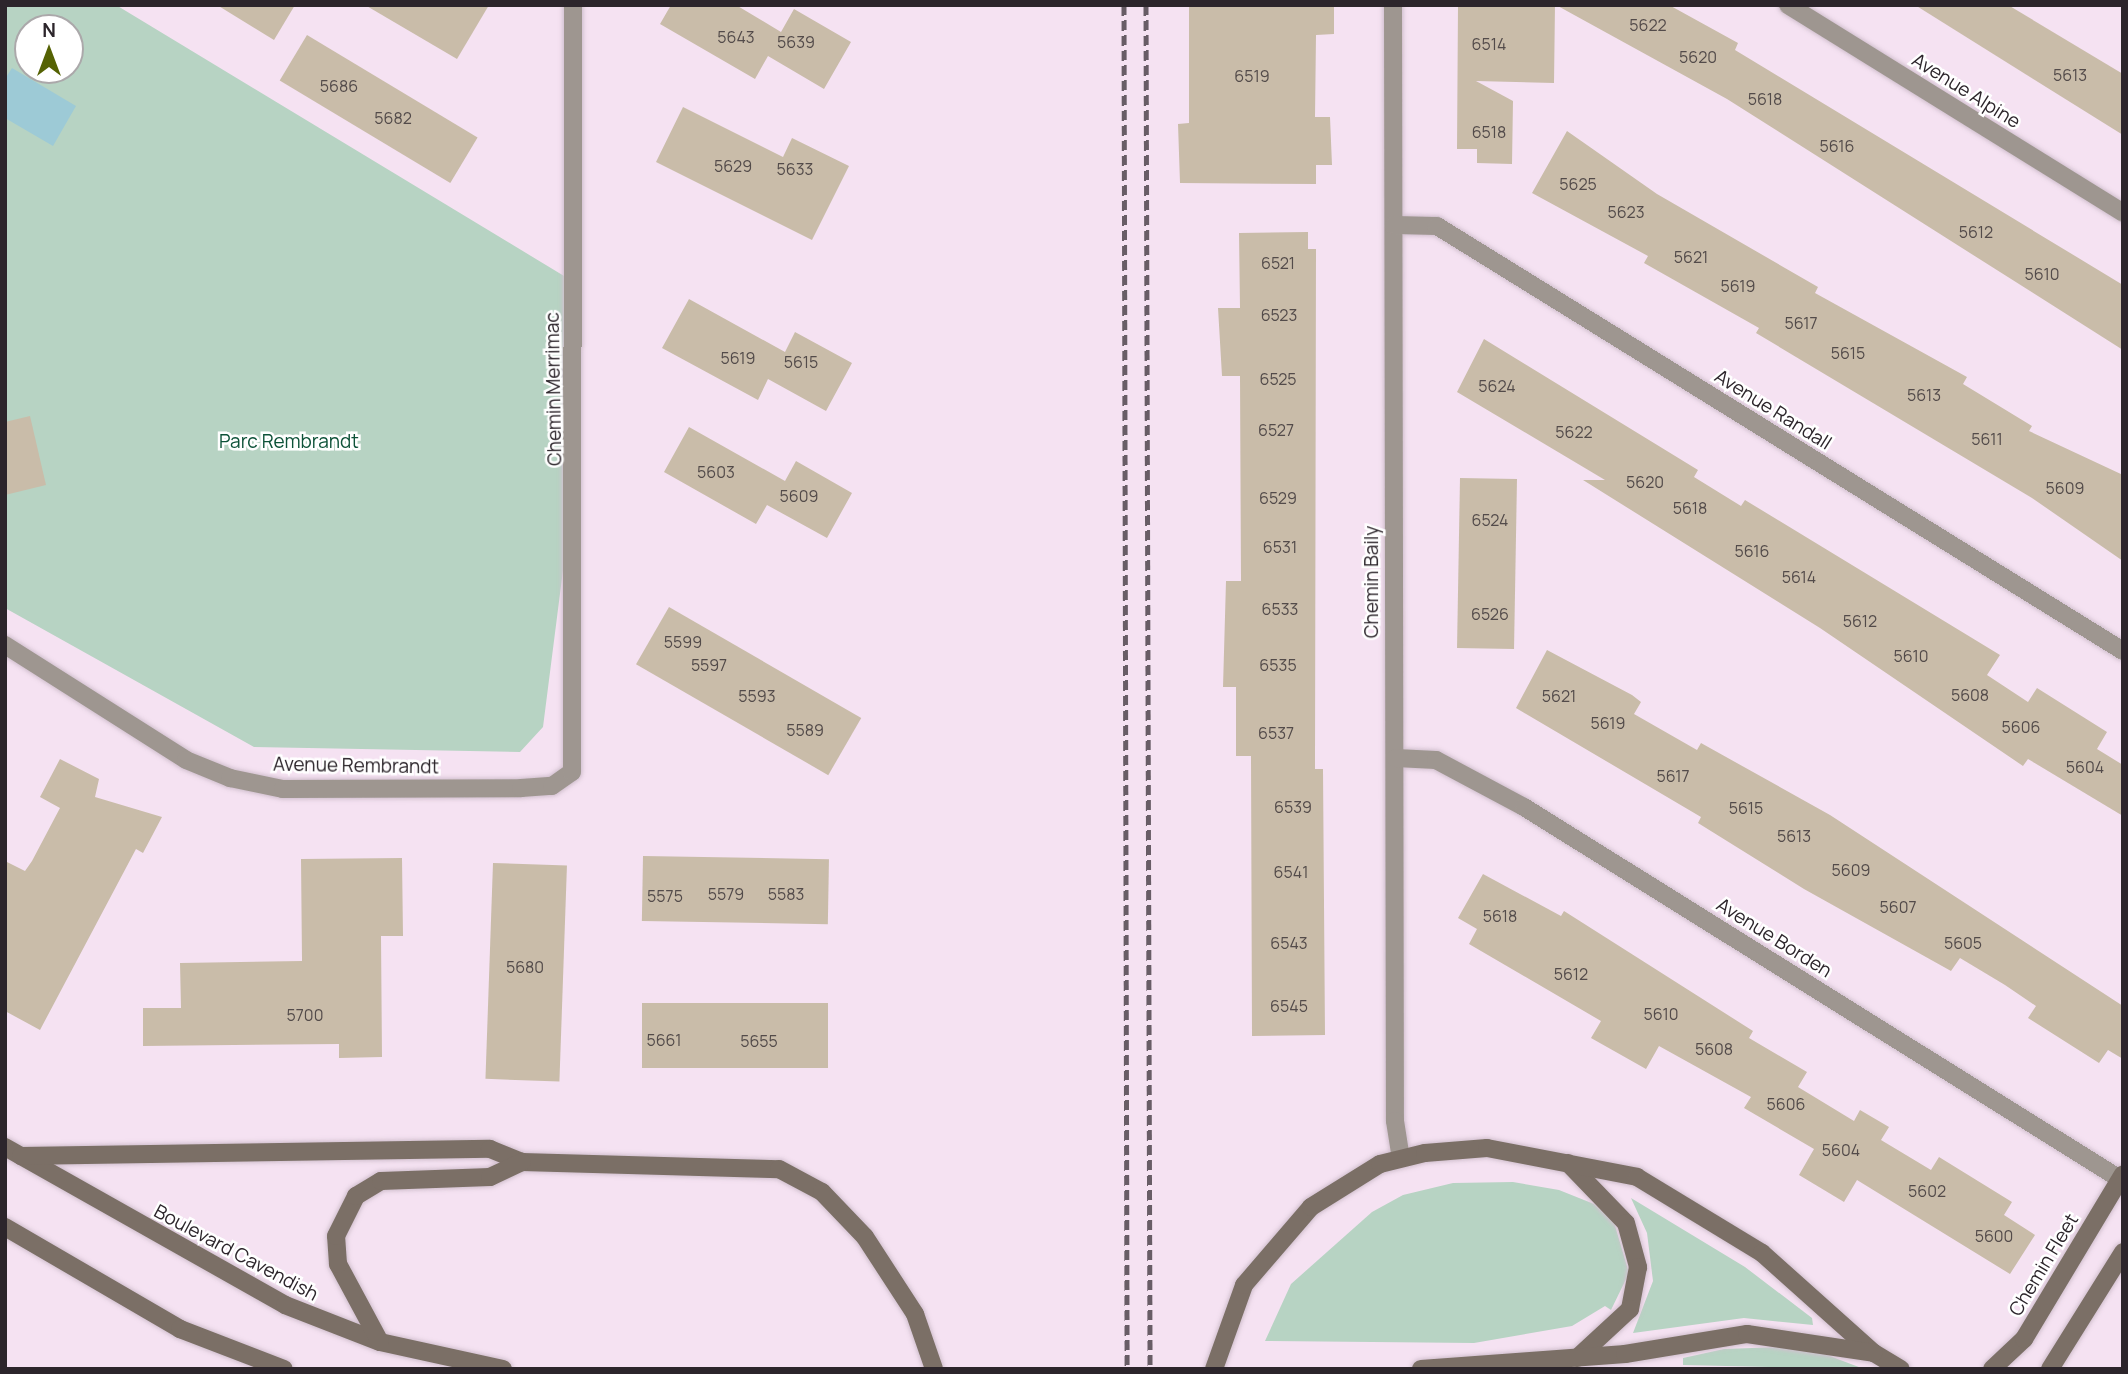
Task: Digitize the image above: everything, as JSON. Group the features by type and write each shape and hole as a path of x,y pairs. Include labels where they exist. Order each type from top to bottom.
{"main road":[{"path":"1214,1369 1236,1300 1284,1231 1349,1180 1401,1158 1487,1148 1637,1177 1728,1230 1794,1278 1874,1353 1901,1369"},
{"path":"13,1151 491,1149 522,1162 779,1168 839,1206 915,1314 934,1369"},
{"name":"Boulevard Cavendish","path":"13,1151 249,1287 380,1342 503,1369"},
{"path":"380,1342 338,1264 337,1236 356,1196 381,1181 490,1177 522,1162"},
{"path":"1568,1163 1626,1223 1638,1266 1630,1309 1577,1358"},
{"name":"Chemin Fleet","path":"1992,1369 2024,1339 2121,1176"},
{"path":"5,1227 180,1329 248,1364 284,1369"},
{"path":"2050,1369 2123,1252"},
{"path":"1421,1369 1577,1358 1747,1334 1874,1353"}],"street":[{"name":"Chemin Merrimac","path":"572,772 573,5"},
{"name":"Chemin Baily","path":"1393,5 1395,1121 1401,1158"},
{"name":"Avenue Alpine","path":"1788,5 2123,213"},
{"name":"Avenue Randall","path":"1394,225 1437,226 2123,651"},
{"name":"Avenue Rembrandt","path":"5,645 186,760 230,778 283,789 521,788 552,786 572,772"},
{"name":"Avenue Borden","path":"1396,758 1436,760 1524,807 2121,1176"}],"green space":[{"name":"Parc Rembrandt","path":"5,5 116,5 574,282 574,484 543,727 520,752 254,747 5,608"},
{"path":"1513,1182 1559,1190 1594,1204 1614,1222 1629,1273 1611,1310 1605,1306 1572,1326 1474,1343 1265,1341 1291,1284 1372,1212 1403,1195 1453,1183"},
{"path":"1631,1198 1745,1267 1812,1318 1813,1325 1744,1318 1633,1333 1653,1281 1647,1233"},
{"path":"1780,1347 1814,1350 1864,1369 1683,1365 1683,1358 1724,1349"}],"water":[{"path":"12,68 14,84 39,84 76,106 53,146 5,118 5,79"}],"building":[{"path":"217,5 295,5 274,40"},
{"path":"365,5 489,5 457,59"},
{"path":"671,5 736,5 781,32 794,9 851,42 824,89 768,56 755,79 660,24"},
{"path":"1189,5 1334,5 1334,34 1316,35 1315,117 1330,117 1332,165 1316,165 1316,184 1180,183 1178,124 1189,123"},
{"path":"1458,5 1555,5 1554,83 1476,81 1513,101 1512,164 1477,163 1477,149 1457,149"},
{"path":"1556,5 1669,5 1738,43 1735,50 2123,285 2123,350 1727,99"},
{"path":"1915,5 2008,5 2123,74 2123,135"},
{"path":"307,35 478,137 450,183 280,80"},
{"path":"683,107 783,157 792,138 849,166 812,240 656,162"},
{"path":"1567,131 1657,194 1818,287 1815,293 1967,377 1963,384 2032,426 2029,431 2123,475 2123,561 2032,498 1756,333 1759,328 1644,263 1648,256 1532,193"},
{"path":"1308,232 1308,249 1316,249 1315,769 1323,769 1325,1035 1252,1036 1251,756 1236,756 1236,687 1223,687 1226,581 1241,581 1240,376 1222,376 1218,308 1240,308 1239,233"},
{"path":"689,299 785,352 795,332 852,363 826,411 768,379 758,400 662,348"},
{"path":"1484,339 1698,470 1694,477 1741,506 1745,500 2000,655 1987,675 2028,702 2037,688 2107,732 2097,749 2123,765 2123,816 2028,759 2023,766 1820,628 1583,480 1605,480 1457,392"},
{"path":"30,416 46,485 5,495 5,422"},
{"path":"689,427 785,481 796,461 852,493 827,538 767,505 756,524 664,472"},
{"path":"1460,478 1517,479 1514,649 1457,648"},
{"path":"669,607 861,718 828,775 636,664"},
{"path":"1547,650 1632,695 1641,702 1634,714 1697,750 1701,743 1830,815 2123,1006 2123,1059 2108,1050 2099,1063 2028,1018 2036,1006 2005,985 1960,958 1951,971 1804,889 1698,823 1701,817 1516,708"},
{"path":"60,759 99,779 95,797 162,817 143,853 136,849 40,1030 5,1011 5,861 25,871 32,861 60,808 40,797"},
{"path":"643,856 829,859 828,924 642,921"},
{"path":"402,858 403,936 381,936 382,1057 339,1058 339,1044 143,1046 143,1008 181,1008 180,963 302,961 301,859"},
{"path":"493,863 567,866 559,1081 485,1079"},
{"path":"1483,874 1561,916 1564,911 1753,1031 1749,1038 1807,1072 1798,1087 1854,1121 1860,1110 1889,1127 1881,1140 1931,1170 1939,1157 2012,1202 2004,1215 2035,1235 2010,1274 1857,1180 1844,1202 1799,1175 1814,1149 1744,1108 1751,1097 1659,1046 1646,1069 1591,1038 1601,1021 1469,944 1477,929 1458,918"},
{"path":"642,1003 828,1003 828,1068 642,1068"}],"railway":[{"path":"1124,5 1127,1369"},
{"path":"1146,5 1150,1369"}]}
